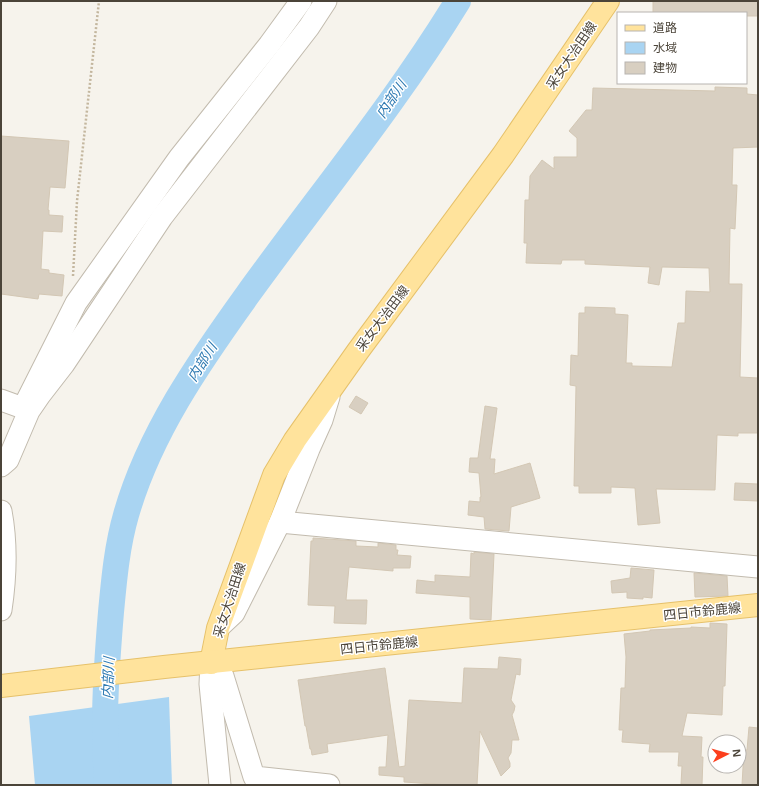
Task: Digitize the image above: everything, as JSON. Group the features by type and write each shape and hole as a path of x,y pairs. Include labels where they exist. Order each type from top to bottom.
{"main road":[{"name":"采女大治田線","path":"211,663 218,628 274,475 295,440 332,387 503,155 608,1"},
{"name":"四日市鈴鹿線","path":"3,686 164,667 758,605"}],"street":[{"path":"1,466 8,460 26,410 76,303 179,158 269,45 301,1"},
{"path":"26,410 64,364 162,217 309,27 326,1"},
{"path":"218,628 234,613 280,522 322,420 332,387"},
{"path":"1,400 26,410"},
{"path":"1,511 5,528 1,610"},
{"path":"280,522 758,567"},
{"path":"211,663 210,684 220,785"},
{"path":"211,663 223,676 254,777 328,785"}],"path":[{"path":"76,303 73,276 77,201 99,1"}],"water":[{"path":"169,697 172,785 35,785 29,716"}],"building":[{"path":"653,1 758,1 758,16 747,16 747,12 653,12"},
{"path":"715,87 747,88 747,94 758,95 758,147 733,148 732,185 737,185 735,229 730,228 729,284 742,284 740,377 758,378 758,433 738,433 738,436 717,435 715,490 656,489 660,523 638,525 635,488 611,487 611,493 579,493 579,486 574,486 576,386 570,385 571,355 578,356 579,313 585,313 585,307 615,308 615,314 628,315 626,363 632,363 632,366 672,367 678,323 685,323 686,291 710,292 709,268 662,267 659,285 648,283 650,267 585,264 585,260 562,260 561,264 526,263 527,243 524,243 525,200 529,200 530,176 542,160 554,169 554,157 577,157 577,138 569,131 586,110 592,110 593,88 715,91"},
{"path":"1,136 69,141 65,188 50,187 48,210 49,215 63,216 62,232 43,231 41,269 49,270 49,273 64,275 62,296 39,294 38,299 1,294"},
{"path":"356,396 368,403 361,414 349,407"},
{"path":"485,406 497,408 490,459 495,459 494,474 530,463 540,498 511,507 509,531 485,529 484,517 468,515 469,501 480,502 481,497 479,473 469,472 470,458 478,458"},
{"path":"735,483 758,484 758,501 734,500"},
{"path":"313,538 356,541 356,546 378,547 378,543 396,545 396,550 398,550 397,555 411,556 410,568 393,568 393,571 349,567 346,600 367,600 366,624 334,623 335,606 308,605 311,541 313,541"},
{"path":"474,552 494,554 491,620 470,619 470,597 416,593 417,580 435,582 435,575 470,577 471,553 474,554"},
{"path":"631,568 654,570 652,598 627,598 627,592 612,593 611,581 630,578"},
{"path":"694,573 727,576 728,596 695,597"},
{"path":"710,623 727,624 725,686 723,686 722,715 687,713 682,736 702,737 702,785 681,784 682,766 678,766 679,752 649,752 650,744 622,742 623,730 619,730 621,688 625,688 626,657 624,634 650,630 691,627 710,628"},
{"path":"499,657 521,659 520,675 516,674 511,700 515,706 512,715 519,740 512,740 511,753 508,758 510,767 501,776 480,731 477,785 404,782 404,777 379,775 379,767 386,767 388,735 327,744 328,752 312,755 305,726 298,680 385,668 399,767 405,766 409,700 462,703 464,668 498,669"},
{"path":"749,727 758,728 758,785 742,785 743,774 747,774"}],"waterway":[{"name":"内部川","path":"107,785 105,731 106,695 111,612 115,575 120,539 126,515 148,456 162,427 194,372 248,294 356,150 408,77 458,1"}]}
